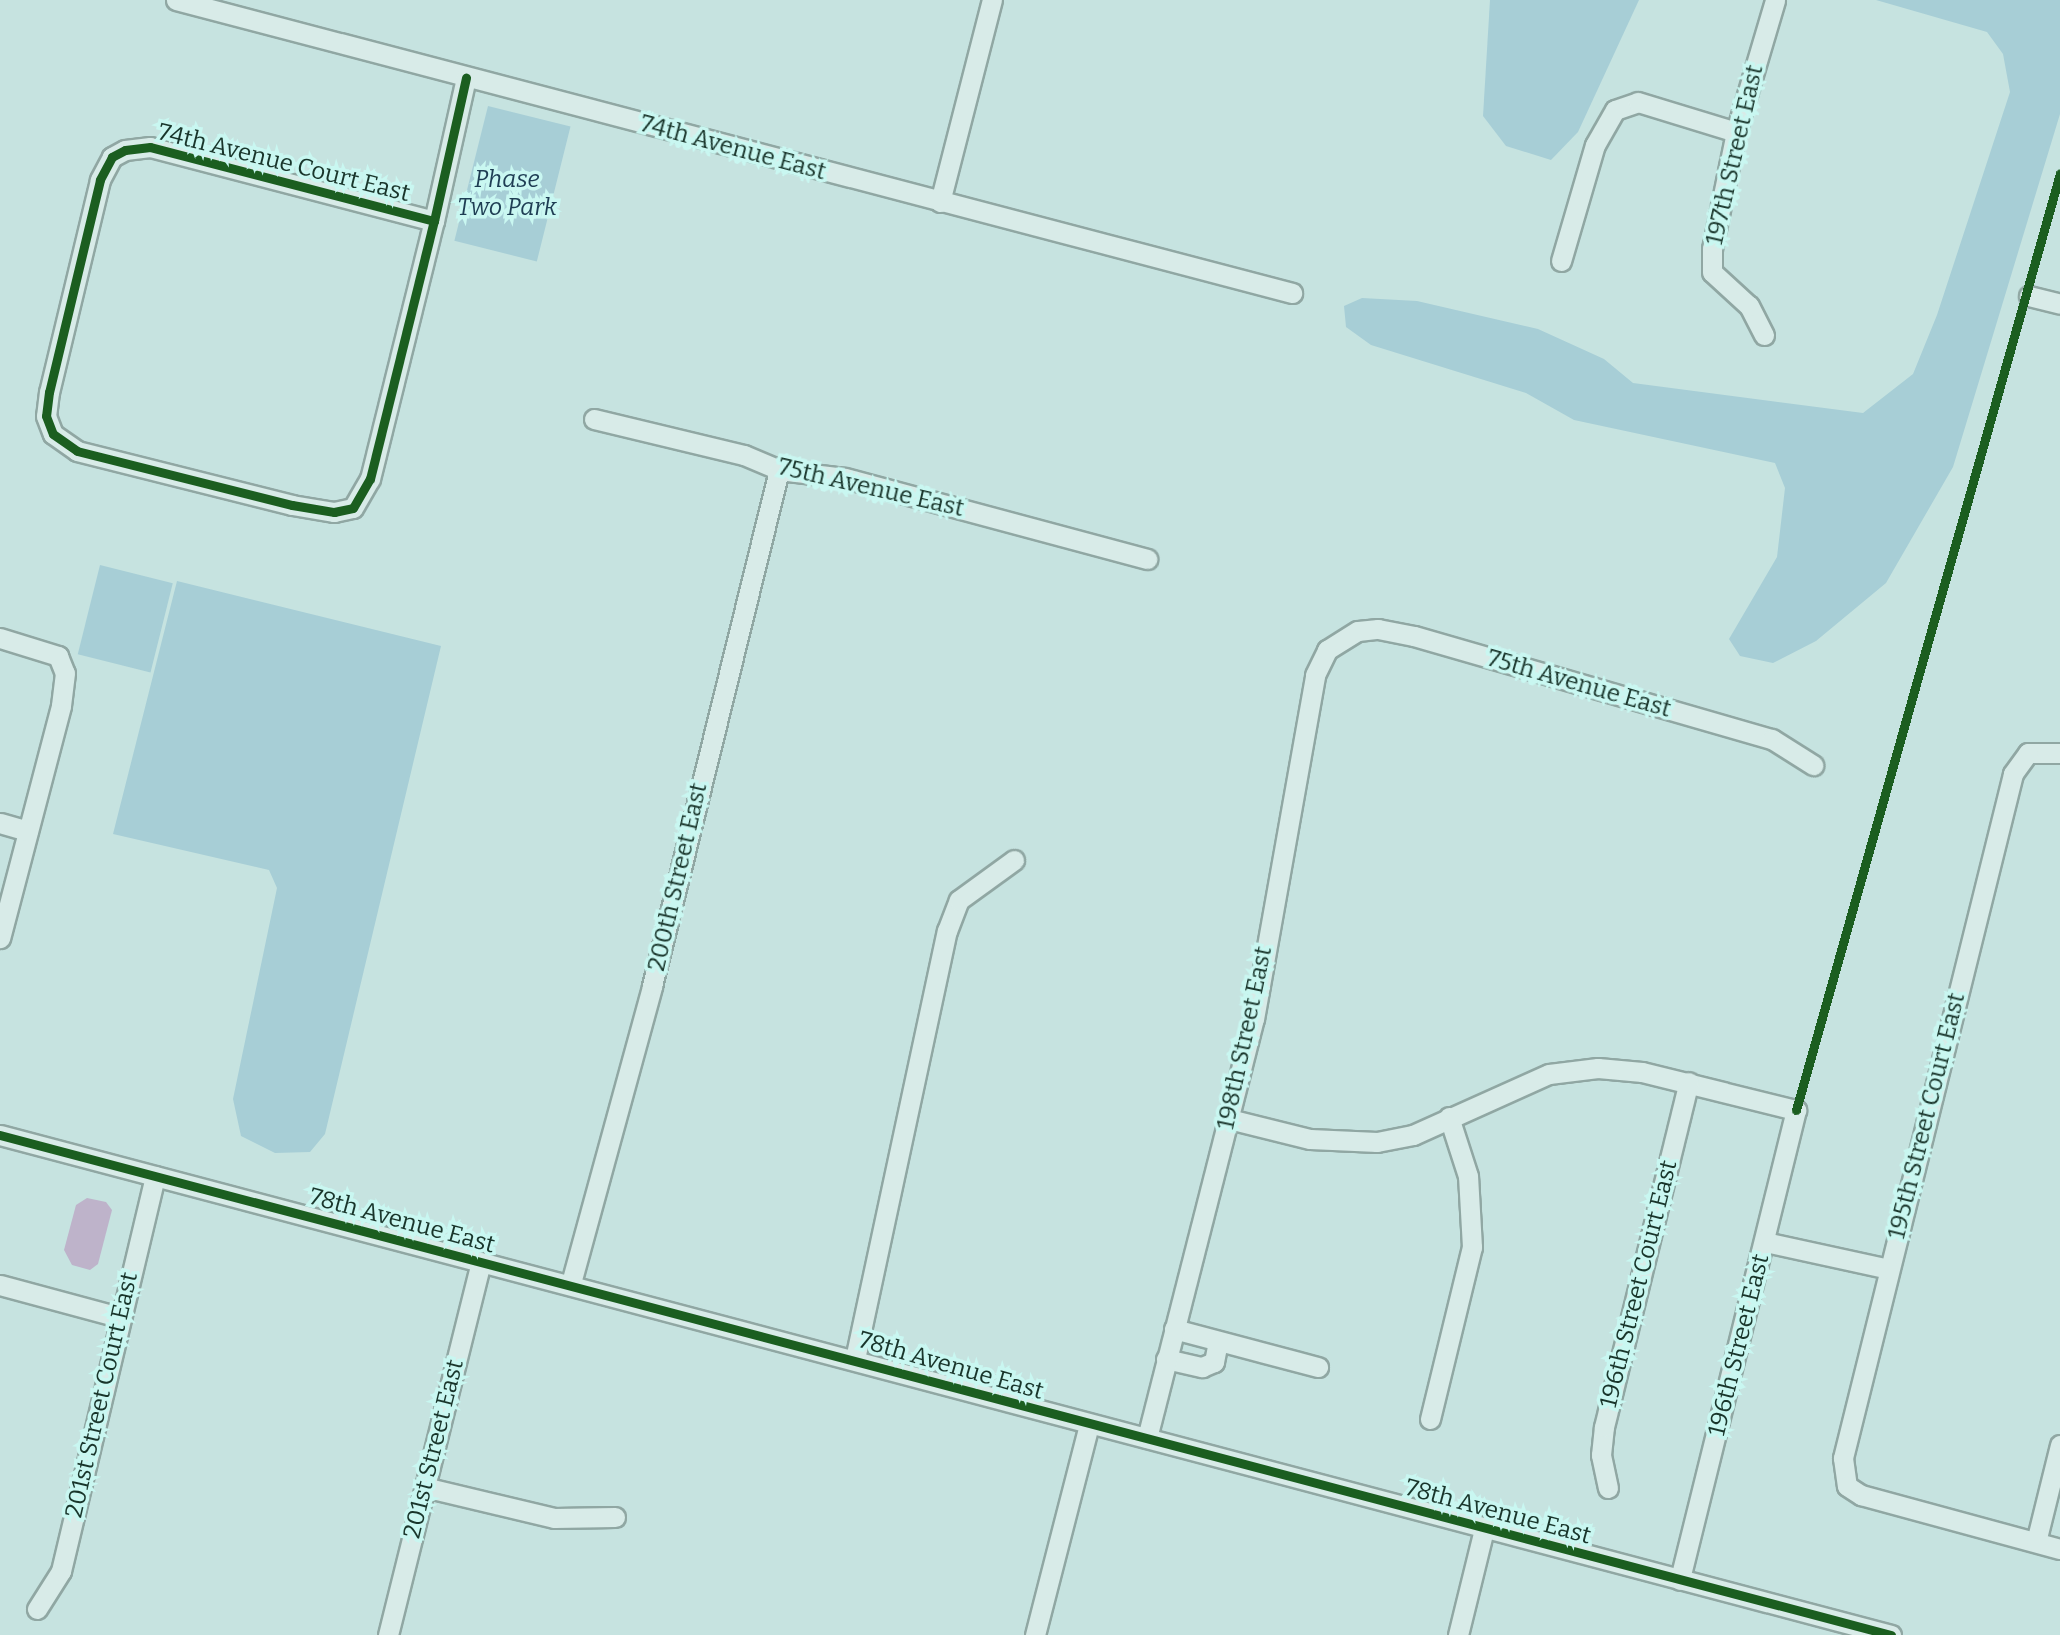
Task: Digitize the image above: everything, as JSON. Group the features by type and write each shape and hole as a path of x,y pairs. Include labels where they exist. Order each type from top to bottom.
{"street":[{"name":"74th Avenue East","path":"176,0 1292,293"},
{"path":"940,202 992,0"},
{"name":"197th Street East","path":"1765,335 1749,306 1713,272 1714,225 1737,132 1775,0"},
{"path":"434,221 466,78"},
{"path":"1561,261 1595,145 1612,114 1626,103 1638,102 1737,132"},
{"name":"74th Avenue Court East","path":"150,147 434,221 370,479 353,508 334,512 292,505 77,451 53,434 46,416 50,392 100,180 112,157 125,150 150,147"},
{"path":"2029,296 2060,304"},
{"name":"75th Avenue East","path":"594,419 744,455 779,470 845,478 1147,559"},
{"name":"200th Street East","path":"571,1283 652,986 779,470"},
{"name":"75th Avenue East","path":"1339,640 1358,631 1378,629 1413,636 1772,739 1813,765"},
{"path":"0,638 48,650 58,656 63,665 61,706 0,938"},
{"name":"198th Street East","path":"1147,1438 1254,1019 1315,675 1327,650 1339,640"},
{"name":"195th Street Court East","path":"2036,1542 1861,1495 1846,1483 1843,1458 2013,774 2028,753 2060,753"},
{"path":"0,823 28,831"},
{"path":"855,1359 947,931 959,900 1014,860"},
{"path":"1229,1119 1310,1139 1377,1142 1413,1135 1549,1074 1598,1068 1689,1082"},
{"name":"196th Street East","path":"1680,1580 1796,1110 1689,1082"},
{"name":"196th Street Court East","path":"1608,1488 1601,1455 1604,1427 1689,1082"},
{"path":"1430,1419 1472,1247 1468,1176 1449,1117"},
{"name":"78th Avenue East","path":"0,1135 481,1262 571,1283 1089,1424 1891,1635"},
{"name":"201st Street Court East","path":"37,1609 61,1572 119,1317 155,1176"},
{"path":"1765,1242 1889,1269"},
{"name":"201st Street East","path":"388,1635 481,1262"},
{"path":"0,1285 119,1317"},
{"path":"1174,1329 1318,1367"},
{"path":"1166,1359 1202,1367 1214,1362 1218,1341"},
{"path":"1035,1635 1089,1424"},
{"path":"2060,1445 2036,1542 2060,1549"},
{"path":"424,1487 554,1518 615,1517"},
{"path":"1458,1635 1484,1529"}],"green space":[{"path":"1490,0 1639,0 1578,132 1551,160 1506,146 1483,116"},
{"path":"1876,0 2060,0 2060,114 1953,467 1886,583 1816,641 1773,663 1740,656 1729,639 1777,557 1785,488 1775,463 1574,420 1526,393 1371,345 1346,327 1344,306 1362,298 1417,301 1538,329 1604,359 1633,383 1863,413 1913,374 1937,315 2010,92 2003,54 1987,32"},
{"name":"Phase Two Park","path":"488,106 570,127 537,261 454,241"},
{"path":"100,565 173,583 151,672 78,654"},
{"path":"177,581 441,646 325,1134 310,1152 275,1153 241,1136 233,1099 277,888 269,870 113,834"}],"shaded area":[{"path":"87,1198 106,1202 112,1210 98,1264 90,1270 72,1265 64,1250 76,1205"}],"cycle path":[{"path":"434,221 150,147 125,150 112,157 100,180 49,392 46,416 53,434 77,451 292,505 334,512 353,508 370,479 434,221 466,78"},
{"path":"1796,1110 2060,173"},
{"path":"0,1135 1891,1635"}]}
